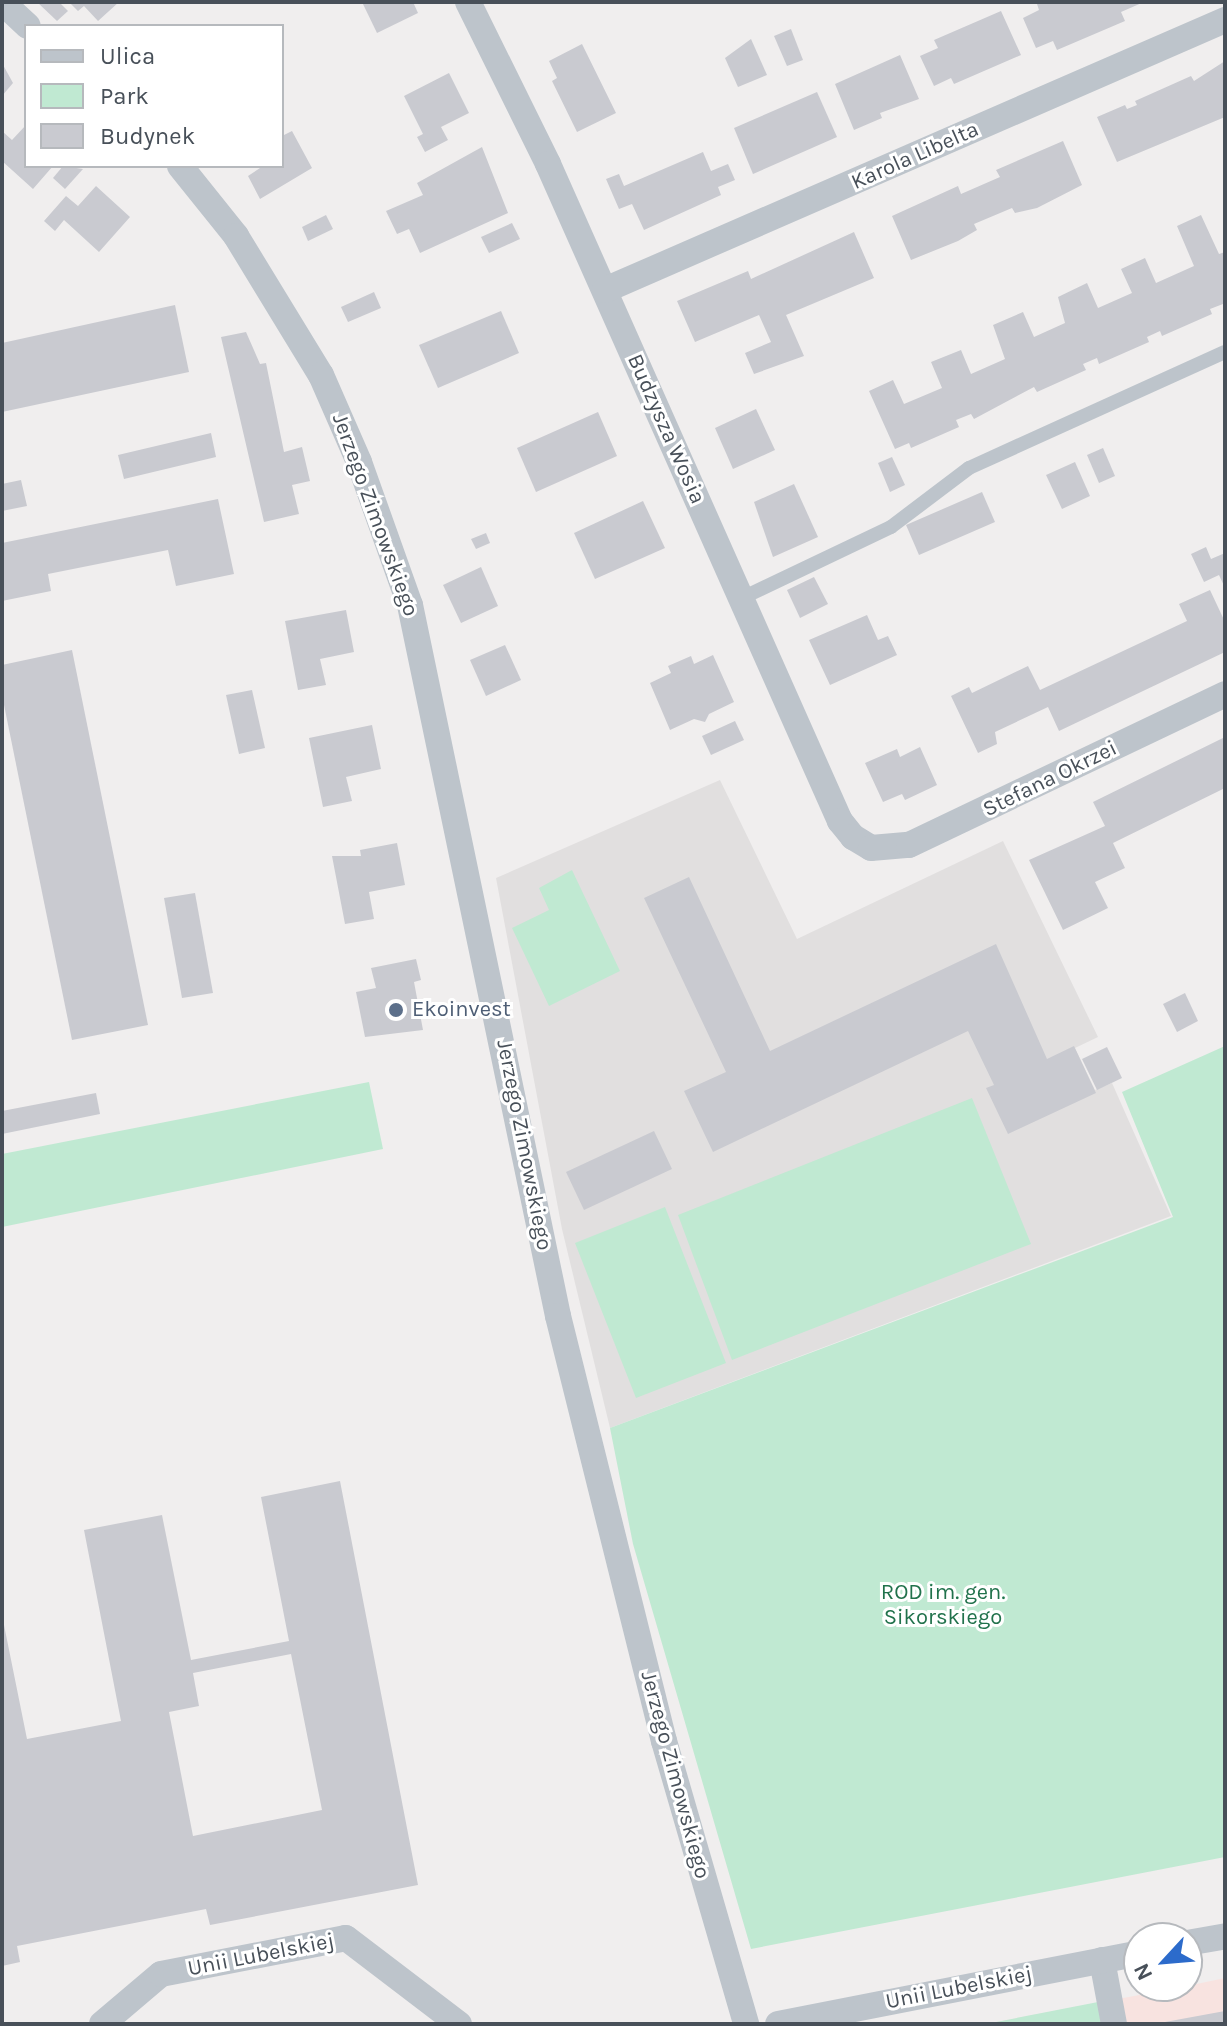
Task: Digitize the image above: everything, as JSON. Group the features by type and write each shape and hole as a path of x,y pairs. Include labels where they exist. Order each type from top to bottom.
{"street":[{"path":"2,2 26,24"},
{"name":"Budzysza Wosia","path":"468,2 605,290 840,821 871,848"},
{"name":"Karola Libelta","path":"605,290 1225,20"},
{"name":"Jerzego Zimowskiego","path":"182,168 236,236 321,375 359,462 410,605 558,1316 664,1741 746,2024"},
{"name":"Stefana Okrzei","path":"871,848 891,849 928,838 1225,694"},
{"path":"1203,1940 1225,1936"},
{"name":"Unii Lubelskiej","path":"102,2024 161,1974 346,1938 459,2024"},
{"name":"Unii Lubelskiej","path":"778,2024 1123,1956"},
{"path":"1102,1960 1114,2024"}],"lane":[{"path":"742,598 891,527 969,468 1225,352"}],"shaded area":[{"path":"720,780 797,939 1003,841 1098,1037 1075,1048 1095,1090 1112,1083 1171,1216 610,1428 562,1229 496,878"},
{"path":"1225,1978 1225,2024 986,2024 1123,1998 1123,2002 1203,2002 1203,1983"}],"green space":[{"path":"572,870 620,971 549,1006 512,928 549,910 539,888"},
{"name":"ROD im. gen. Sikorskiego","path":"1225,1046 1225,1857 751,1949 633,1544 610,1428 1173,1217 1122,1092"},
{"path":"369,1082 383,1149 2,1227 2,1154"},
{"path":"972,1098 1031,1244 732,1360 678,1215"},
{"path":"665,1207 726,1363 636,1398 575,1243"},
{"path":"1098,2002 1103,2024 986,2024"}],"building":[{"path":"37,2 59,2 68,11 57,21"},
{"path":"69,2 119,2 98,21 84,6 78,11"},
{"path":"362,2 413,2 418,13 377,33"},
{"path":"1144,2 1121,12 1125,21 1057,50 1053,41 1036,48 1023,18 1039,10 1037,4"},
{"path":"1001,11 1021,55 954,84 951,78 934,86 920,56 938,48 934,40"},
{"path":"791,29 803,60 787,66 774,36"},
{"path":"751,39 767,75 738,87 725,58"},
{"path":"582,44 616,113 577,132 552,81 557,78 549,61"},
{"path":"900,55 919,99 880,113 882,118 854,130 835,84"},
{"path":"1225,61 1225,117 1117,162 1097,117 1125,105 1127,109 1137,105 1135,101 1191,76 1194,81"},
{"path":"2,63 13,83 2,96"},
{"path":"449,73 469,113 441,127 448,140 425,152 417,137 423,134 404,96"},
{"path":"817,92 837,137 753,174 734,128"},
{"path":"24,127 24,168 51,168 33,189 2,161 2,131 12,140"},
{"path":"292,131 312,168 260,199 248,176 260,168 284,168 284,135"},
{"path":"1063,141 1082,185 1037,208 1015,213 1012,208 974,224 977,230 958,241 911,260 892,216 958,186 961,194 1000,177 996,170"},
{"path":"482,147 508,213 420,253 409,229 397,234 386,211 423,195 417,183"},
{"path":"703,152 711,171 728,164 735,180 718,187 721,195 644,230 632,204 619,209 606,179 619,174 624,186"},
{"path":"61,168 83,169 65,189 53,178"},
{"path":"96,186 130,217 99,252 64,220 55,231 44,221 66,196 78,206"},
{"path":"326,215 333,229 308,241 302,227"},
{"path":"1201,215 1219,254 1225,252 1225,308 1223,304 1210,309 1212,314 1162,336 1160,331 1147,337 1149,342 1099,364 1097,358 1083,364 1086,370 1037,392 1034,387 974,419 971,414 956,420 959,427 911,448 909,443 895,449 869,391 893,380 904,404 942,388 931,362 961,350 971,374 1005,359 993,325 1023,312 1034,337 1065,323 1058,297 1087,283 1098,308 1132,293 1121,269 1145,258 1156,283 1194,266 1177,226"},
{"path":"512,223 520,239 489,253 481,237"},
{"path":"854,232 874,278 786,315 804,356 754,374 745,353 771,342 759,315 695,342 677,301 748,271 751,279"},
{"path":"374,292 381,308 348,322 341,307"},
{"path":"175,305 189,372 2,412 2,343"},
{"path":"501,311 519,353 438,388 419,345"},
{"path":"246,332 260,364 266,363 284,452 302,447 310,481 292,485 299,514 264,522 221,337"},
{"path":"756,409 775,450 733,469 715,428"},
{"path":"598,412 617,456 536,492 517,448"},
{"path":"211,433 216,457 124,479 118,455"},
{"path":"1103,448 1115,476 1099,483 1087,455"},
{"path":"892,457 905,485 890,492 878,463"},
{"path":"1075,462 1090,496 1062,509 1046,475"},
{"path":"21,480 27,506 2,511 2,484"},
{"path":"794,484 818,537 773,557 754,502"},
{"path":"982,492 995,522 919,555 906,525"},
{"path":"218,499 234,574 176,586 168,550 48,574 51,591 2,601 2,543"},
{"path":"643,501 665,548 595,579 574,533"},
{"path":"486,533 490,543 476,549 471,539"},
{"path":"1206,547 1211,559 1225,553 1225,588 1219,575 1204,582 1191,554"},
{"path":"481,567 498,606 461,623 443,585"},
{"path":"814,577 828,604 800,618 787,590"},
{"path":"1210,590 1225,622 1225,652 1059,731 1048,707 995,732 997,744 978,753 951,696 969,687 972,693 1028,666 1040,690 1187,621 1179,604"},
{"path":"346,610 354,652 320,659 326,685 298,690 285,621"},
{"path":"867,615 878,640 888,636 897,655 830,685 809,640"},
{"path":"505,645 521,680 486,696 470,660"},
{"path":"72,650 148,1025 72,1040 2,695 2,665"},
{"path":"713,655 734,702 709,714 705,722 694,719 670,730 650,683 671,673 668,666 691,656 694,664"},
{"path":"252,690 265,748 239,754 226,695"},
{"path":"735,721 744,740 711,755 702,736"},
{"path":"372,725 381,769 346,777 352,801 323,807 309,738"},
{"path":"1225,737 1225,788 1113,843 1125,868 1095,882 1108,908 1063,930 1029,860 1105,826 1093,802"},
{"path":"920,747 937,785 905,800 902,794 883,802 865,763 897,749 900,757"},
{"path":"397,843 405,885 369,892 374,919 345,924 332,856 361,856 360,850"},
{"path":"689,877 770,1051 996,944 1047,1059 1074,1046 1096,1093 1008,1134 986,1088 994,1085 968,1031 713,1152 684,1091 726,1072 644,898"},
{"path":"195,893 213,993 182,998 164,898"},
{"path":"416,959 421,980 414,982 423,1030 365,1037 356,992 376,988 371,968"},
{"path":"1185,993 1198,1021 1177,1032 1163,1004"},
{"path":"1107,1047 1122,1078 1097,1090 1082,1059"},
{"path":"96,1093 100,1114 2,1134 2,1111"},
{"path":"654,1131 672,1169 584,1210 566,1172"},
{"path":"340,1481 418,1885 210,1925 206,1909 17,1946 20,1962 2,1966 2,1615 27,1739 121,1721 84,1530 162,1515 191,1660 289,1641 261,1497","holes":["291,1654 322,1810 193,1836 169,1712 199,1706 193,1673"]},
{"path":"1225,2011 1225,2024 1165,2024 1165,2022"}],"place":[{"name":"Ekoinvest","path":"396,1010"}]}
